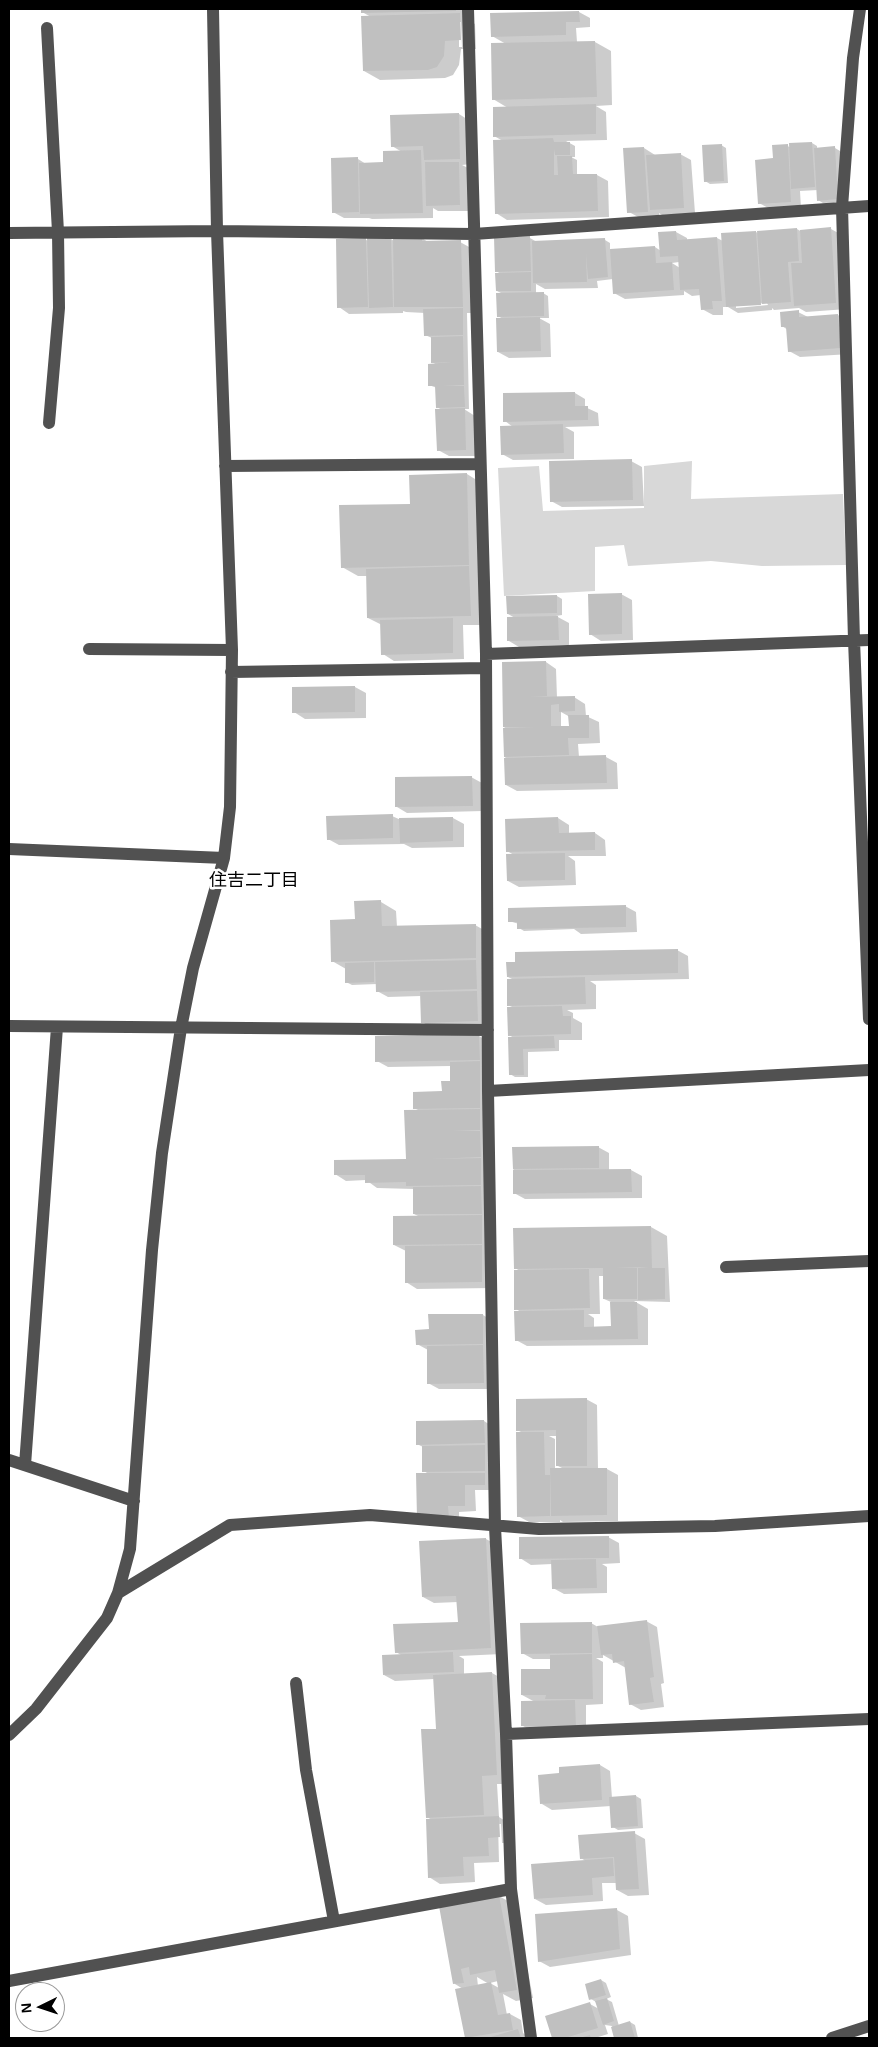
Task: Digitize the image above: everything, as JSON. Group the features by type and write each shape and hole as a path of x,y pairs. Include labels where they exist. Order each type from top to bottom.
{"street":[{"path":"9,1735 36,1709 107,1618 118,1592 130,1549 152,1250 162,1152 181,1028 193,968 224,858 230,807 232,650 217,231 213,9"},
{"path":"468,9 486,654 488,1091 495,1527 506,1734 511,1889 531,2038"},
{"path":"860,9 853,58 842,207 854,640 869,1019"},
{"path":"47,28 58,232 59,308 49,423"},
{"path":"9,233 217,231 474,234 869,206"},
{"path":"225,466 480,464"},
{"path":"486,654 869,640"},
{"path":"88,649 232,650"},
{"path":"231,672 486,668"},
{"path":"9,849 224,858"},
{"path":"9,1026 488,1030"},
{"path":"25,1465 57,1027"},
{"path":"488,1091 869,1070"},
{"path":"726,1266 869,1261"},
{"path":"9,1460 134,1501"},
{"path":"118,1592 230,1526 370,1515 495,1527 539,1529 715,1526 869,1516"},
{"path":"296,1683 306,1770 334,1920"},
{"path":"506,1734 869,1719"},
{"path":"9,1981 511,1889"},
{"path":"832,2038 869,2026"}],"shaded area":[{"path":"692,461 691,499 843,494 846,565 762,566 711,561 628,566 624,545 595,547 595,591 504,596 498,468 539,466 543,511 644,508 644,466"}],"building":[{"path":"361,9 456,9 456,11 361,13"},
{"path":"579,11 580,22 566,22 566,35 491,37 490,13"},
{"path":"460,13 461,40 445,41 444,56 437,67 428,70 363,71 361,16"},
{"path":"595,41 597,97 492,100 491,43"},
{"path":"596,104 596,134 493,137 493,107"},
{"path":"459,113 460,159 424,160 423,146 391,147 390,115"},
{"path":"553,138 554,142 570,142 570,155 555,155 554,149 554,175 558,175 557,156 572,156 573,174 597,174 598,211 495,214 493,140"},
{"path":"812,142 815,187 791,189 789,143"},
{"path":"722,144 724,181 704,182 702,145"},
{"path":"788,144 791,202 758,204 755,160 773,158 772,145"},
{"path":"835,146 838,199 817,201 814,148"},
{"path":"644,147 648,212 627,213 623,148"},
{"path":"421,150 423,213 360,214 359,163 383,162 383,151"},
{"path":"681,153 684,208 650,210 646,155"},
{"path":"358,157 359,212 332,213 331,158"},
{"path":"425,162 459,162 460,205 426,206"},
{"path":"831,227 836,303 794,306 791,263 802,263 800,230"},
{"path":"797,228 799,261 788,262 791,302 762,304 757,231"},
{"path":"676,231 677,240 717,237 722,301 712,301 713,309 701,310 699,289 680,290 678,256 660,257 658,232"},
{"path":"756,231 761,305 726,307 721,233"},
{"path":"530,236 531,271 495,272 494,237"},
{"path":"422,237 422,241 461,240 463,307 394,307 393,238"},
{"path":"366,238 368,307 337,308 336,239"},
{"path":"367,238 391,238 393,307 369,308"},
{"path":"605,238 608,277 588,279 586,254 587,282 533,283 532,241"},
{"path":"655,246 656,263 672,262 674,290 613,294 610,249"},
{"path":"531,272 531,291 496,291 495,273"},
{"path":"544,292 544,316 497,317 496,293"},
{"path":"463,308 463,335 424,336 423,309"},
{"path":"799,310 799,317 838,314 841,348 788,352 786,327 781,327 780,312"},
{"path":"540,317 541,351 497,352 496,318"},
{"path":"463,336 464,385 443,386 464,386 465,407 436,408 435,386 428,386 428,364 452,362 431,363 431,337"},
{"path":"575,392 575,406 588,406 588,420 503,422 503,393"},
{"path":"465,408 466,450 437,451 435,409"},
{"path":"563,424 564,453 501,455 500,426"},
{"path":"632,459 633,500 550,502 549,461"},
{"path":"467,473 469,565 341,568 339,505 410,504 409,475"},
{"path":"469,566 471,616 367,618 366,569"},
{"path":"622,593 622,634 589,635 588,594"},
{"path":"557,595 557,613 507,614 506,596"},
{"path":"558,616 559,640 507,641 507,617"},
{"path":"453,618 453,653 381,655 380,620"},
{"path":"546,661 547,696 531,697 575,696 575,711 559,712 559,704 551,705 551,726 569,726 568,715 589,715 589,738 568,738 569,755 504,757 503,728 533,727 503,727 502,662"},
{"path":"355,686 355,712 292,713 292,687"},
{"path":"606,755 607,783 505,785 504,758"},
{"path":"472,776 473,806 395,807 395,777"},
{"path":"393,814 393,838 327,840 326,816"},
{"path":"453,817 453,841 400,843 399,818"},
{"path":"558,817 559,833 595,832 595,850 506,852 505,819"},
{"path":"565,853 565,880 507,881 506,854"},
{"path":"381,900 382,926 476,924 476,958 331,962 330,920 355,919 354,901"},
{"path":"626,905 626,927 517,929 517,922 508,922 508,908"},
{"path":"678,949 678,973 507,977 506,962 515,962 515,952"},
{"path":"476,960 477,989 376,992 375,962"},
{"path":"374,962 374,982 345,983 345,963"},
{"path":"585,977 586,1004 507,1006 507,979"},
{"path":"477,991 478,1021 421,1023 420,992"},
{"path":"562,1006 563,1016 571,1016 571,1034 508,1036 507,1007"},
{"path":"479,1034 480,1060 375,1062 375,1036"},
{"path":"554,1036 555,1048 523,1049 524,1075 509,1075 508,1037"},
{"path":"480,1061 480,1108 413,1109 413,1092 442,1091 441,1081 450,1081 450,1062"},
{"path":"480,1109 480,1130 454,1131 480,1131 481,1157 432,1159 481,1158 481,1185 406,1186 406,1182 365,1183 365,1175 334,1175 334,1160 406,1159 404,1110"},
{"path":"599,1146 599,1168 513,1169 512,1147"},
{"path":"631,1169 632,1192 513,1194 513,1170"},
{"path":"481,1186 482,1214 413,1214 413,1187"},
{"path":"482,1215 482,1244 393,1245 393,1216"},
{"path":"651,1226 652,1268 665,1268 665,1299 638,1300 638,1268 648,1267 615,1268 637,1268 637,1299 603,1299 603,1268 514,1269 513,1228"},
{"path":"482,1245 482,1282 405,1283 405,1246"},
{"path":"589,1269 590,1308 514,1310 514,1270"},
{"path":"610,1302 637,1302 638,1339 515,1341 514,1311 584,1310 584,1327 611,1326"},
{"path":"428,1314 483,1314 483,1344 416,1345 415,1330 429,1329"},
{"path":"483,1345 484,1383 427,1384 427,1346"},
{"path":"587,1398 587,1466 556,1466 556,1430 516,1431 516,1399"},
{"path":"484,1420 485,1443 416,1445 416,1421"},
{"path":"516,1432 544,1432 545,1475 550,1475 550,1516 517,1517"},
{"path":"485,1445 485,1471 422,1472 422,1446"},
{"path":"550,1468 607,1468 607,1515 551,1516"},
{"path":"416,1473 485,1473 485,1485 465,1485 465,1506 448,1506 449,1517 417,1518"},
{"path":"609,1536 609,1558 519,1559 519,1537"},
{"path":"486,1538 491,1648 395,1653 393,1624 458,1622 456,1596 422,1597 419,1541"},
{"path":"596,1559 597,1588 552,1589 551,1560"},
{"path":"647,1620 654,1677 650,1678 654,1702 629,1705 624,1661 613,1663 612,1654 601,1655 597,1626"},
{"path":"592,1622 592,1653 521,1654 520,1623"},
{"path":"453,1652 454,1672 383,1675 382,1655"},
{"path":"592,1654 593,1699 545,1699 546,1695 521,1695 521,1669 550,1669 550,1655"},
{"path":"492,1672 497,1775 482,1776 484,1815 426,1818 421,1729 436,1729 433,1675"},
{"path":"575,1700 576,1726 521,1726 521,1701"},
{"path":"600,1764 602,1800 540,1804 538,1775 559,1773 559,1767"},
{"path":"636,1795 638,1826 611,1828 609,1797"},
{"path":"499,1816 500,1837 488,1838 489,1856 463,1857 464,1876 428,1878 426,1819"},
{"path":"635,1831 639,1889 616,1890 614,1857 580,1859 578,1835"},
{"path":"613,1858 614,1876 592,1878 593,1895 534,1899 531,1864"},
{"path":"499,1895 517,1990 499,1993 495,1970 470,1975 469,1967 461,1969 464,1983 453,1984 439,1906"},
{"path":"617,1908 620,1949 538,1962 535,1914"},
{"path":"601,1979 606,1995 589,2000 585,1984"},
{"path":"491,1982 498,2015 510,2013 513,2030 465,2038 455,1989"},
{"path":"607,1998 614,2021 603,2025 595,2001"},
{"path":"590,2002 598,2028 565,2038 552,2038 545,2016"},
{"path":"630,2021 635,2038 614,2038 611,2027"},
{"path":"518,2029 521,2038 487,2038"},
{"path":"590,2035 591,2038 579,2038"}],"district":[{"name":"住吉二丁目","path":"254,881"}]}
